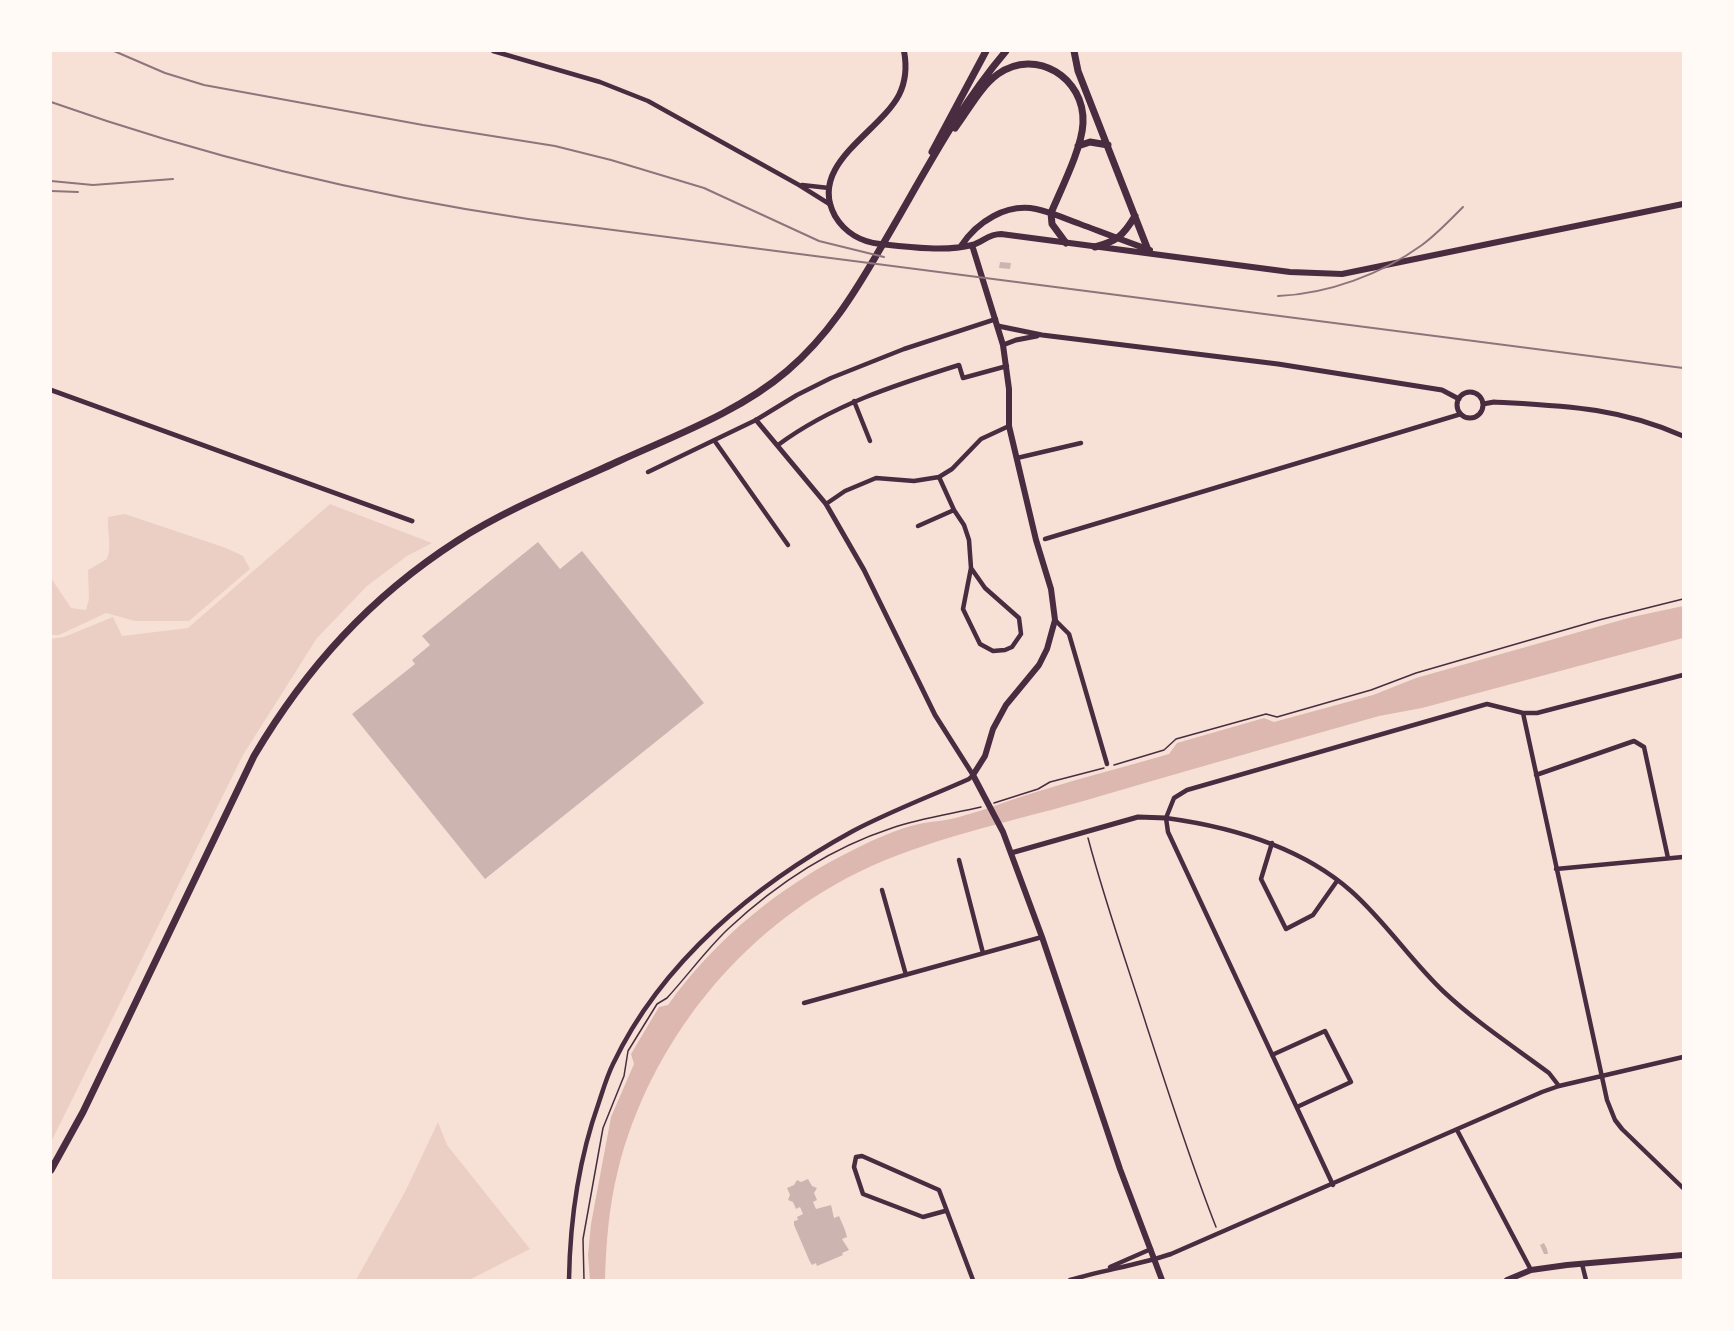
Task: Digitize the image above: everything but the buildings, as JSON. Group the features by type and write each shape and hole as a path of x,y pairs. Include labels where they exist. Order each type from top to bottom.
{"main road":[{"path":"904,51 906,74 900,94 842,160 831,178 829,188 831,205 840,224 847,231 867,241 920,247 961,246 972,245 996,234 1290,272 1342,274 1683,204"},
{"path":"913,191 945,125 986,51"},
{"path":"51,1170 83,1112 254,756 289,699 333,644 396,586 457,541 519,507 696,426 755,394 787,371 835,322 889,235 963,107 988,71 1006,51"},
{"path":"1074,51 1078,71 1148,249"},
{"path":"929,164 993,78 1009,68 1020,65 1049,67 1062,75 1074,87 1083,111 1083,128 1078,146 1051,213 1052,224 1066,243"},
{"path":"1078,146 1096,141 1108,145"},
{"path":"961,246 983,224 1006,211 1025,208 1051,213 1168,256"},
{"path":"1095,247 1118,238 1135,216"},
{"path":"972,245 1003,345 1007,366 1010,426 1036,540 1051,589 1055,620 1047,649 1039,665 1006,705 993,729 985,756 973,775 987,799 1011,853 1042,937 1120,1169 1162,1280"},
{"path":"1507,1280 1531,1270 1683,1255"}],"street":[{"path":"493,51 573,74 640,98 667,111 831,205"},
{"path":"799,185 829,188"},
{"path":"648,472 756,420 831,378 904,349 997,323 1042,335 1278,364 1442,390 1459,399"},
{"path":"1003,345 1042,335"},
{"path":"778,445 802,427 854,401 959,365 963,378 1007,366"},
{"path":"51,390 412,521"},
{"path":"1465,393 1473,393 1480,397 1483,404 1482,412 1476,417 1468,418 1461,414 1457,407 1459,399 1465,393"},
{"path":"854,401 870,441"},
{"path":"1483,404 1494,402 1574,406 1629,416 1654,423 1683,436"},
{"path":"1046,539 1461,414"},
{"path":"569,1280 575,1189 585,1142 612,1065 631,1031 656,995 736,908 769,884 853,831 969,779 973,775 935,716 864,570 826,504 756,420"},
{"path":"826,504 844,491 876,478 914,481 939,477 952,469 981,439 1010,426"},
{"path":"714,440 788,545"},
{"path":"1017,458 1081,443"},
{"path":"939,477 954,510 964,525 969,540 971,568 963,609 980,644 993,651 1012,647 1020,637 1019,618 985,588 971,568"},
{"path":"918,526 954,510"},
{"path":"1055,620 1069,633 1107,764"},
{"path":"1333,1185 1168,832 1166,818 1174,798 1180,793 1302,756 1487,704 1523,713 1537,713 1683,675"},
{"path":"1523,713 1601,1076 1616,1120 1683,1188"},
{"path":"1536,775 1634,741 1644,747 1668,858"},
{"path":"1011,853 1138,817 1194,822 1272,843 1317,865 1351,892 1446,993 1549,1073 1559,1086"},
{"path":"1272,843 1261,879 1286,928 1313,915 1338,881"},
{"path":"1556,868 1683,857"},
{"path":"958,860 983,953"},
{"path":"882,890 906,975"},
{"path":"804,1003 1042,937"},
{"path":"1272,1055 1325,1031 1350,1082 1297,1107"},
{"path":"1070,1280 1155,1259 1333,1185 1559,1086 1683,1057"},
{"path":"1457,1130 1531,1270"},
{"path":"945,1211 923,1217 863,1194 854,1162 856,1157 862,1156 939,1190 945,1211 973,1280"},
{"path":"1104,1270 1151,1249"},
{"path":"1582,1264 1586,1280"}],"path":[{"path":"1050,782 1164,750 1176,740 1187,736 1266,714 1277,717 1371,690 1416,673 1473,656 1683,599"},
{"path":"585,1280 583,1239 603,1128 624,1076 628,1051 657,1004 667,998 728,929 794,877 830,855 889,829 926,818"},
{"path":"1086,832 1102,894 1200,1187 1219,1233"}],"shaded area":[{"path":"330,504 432,543 407,556 367,586 317,638 243,755 51,1142 51,639 64,637 113,617 122,636 188,628"},
{"path":"125,514 226,548 243,556 250,569 189,621 135,621 106,613 59,635 51,635 51,578 71,608 86,610 89,599 88,570 107,559 108,517"},
{"path":"1683,606 1683,638 1422,708 1379,716 940,840 859,872 816,896 776,925 739,958 706,995 677,1035 652,1078 633,1123 618,1170 608,1225 605,1280 590,1280 588,1255 591,1224 611,1117 634,1064 631,1054 659,1007 668,1005 707,957 752,915 801,879 855,849 894,831 959,817 1061,784 1169,754 1177,743 1264,718 1274,722 1373,695 1416,678 1632,617"},
{"path":"438,1122 447,1145 530,1249 469,1280 356,1280 406,1190"}],"railway":[{"path":"114,51 165,73 204,85 423,125 555,146 611,160 704,188 819,241 884,257"},
{"path":"51,102 168,140 286,172 406,198 528,219 1683,368"},
{"path":"51,181 93,185 173,179"},
{"path":"51,191 78,192"},
{"path":"1278,296 1335,287 1390,265 1428,241 1463,207"}]}
